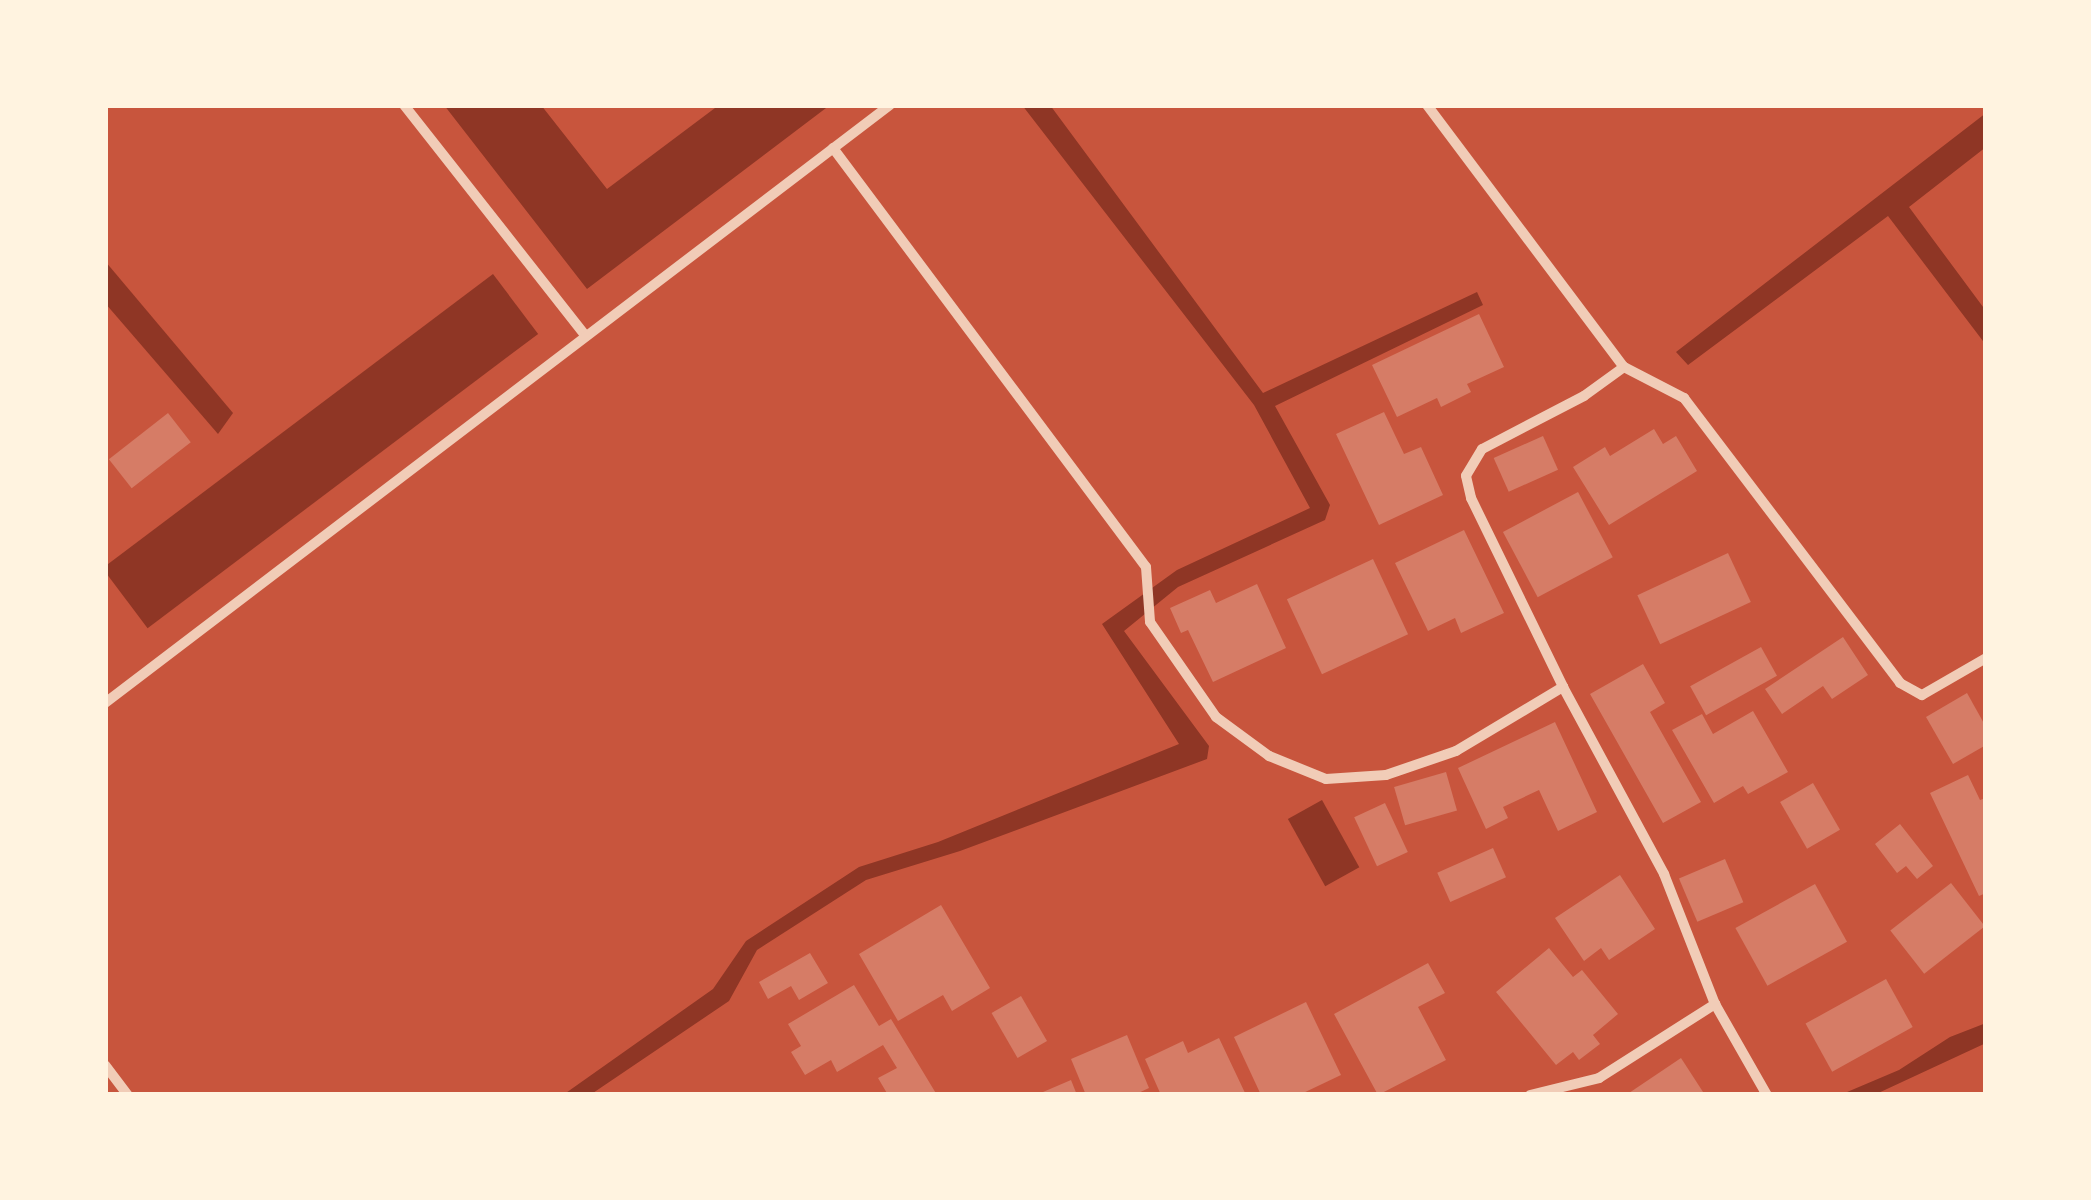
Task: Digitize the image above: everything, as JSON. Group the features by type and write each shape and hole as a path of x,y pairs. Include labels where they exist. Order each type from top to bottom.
{"street":[{"path":"404,105 586,336"},
{"path":"105,703 890,105"},
{"path":"1428,105 1624,368 1684,398 1900,683 1922,695 1986,658"},
{"path":"833,148 1146,568 1150,622 1216,717 1269,756 1326,780 1386,775 1456,751 1564,687"},
{"path":"1624,368 1584,396 1482,449 1466,476 1471,498 1564,687 1664,874 1715,1004 1767,1095"},
{"path":"1530,1095 1600,1078 1715,1004"},
{"path":"105,1065 128,1095"}],"shaded area":[{"path":"444,105 541,105 607,189 719,105 830,105 587,289"},
{"path":"1022,105 1050,105 1263,393 1477,292 1483,305 1275,406 1330,505 1325,520 1178,587 1124,631 1209,746 1207,759 960,851 866,880 757,950 729,1001 590,1095 563,1095 713,989 746,941 859,867 938,842 1179,744 1102,624 1177,570 1310,508 1254,405"},
{"path":"1986,113 1986,147 1909,207 1986,311 1986,345 1888,216 1688,365 1676,352"},
{"path":"105,261 233,413 218,434 105,303"},
{"path":"493,274 538,334 148,628 105,566"},
{"path":"1322,800 1359,867 1325,886 1288,819"},
{"path":"1986,1023 1986,1043 1874,1095 1840,1095 1899,1070 1950,1037"}],"building":[{"path":"1479,314 1504,367 1467,384 1471,392 1441,407 1437,398 1397,417 1372,365"},
{"path":"1384,412 1404,454 1421,447 1443,495 1379,525 1336,434"},
{"path":"168,413 191,442 132,488 109,459"},
{"path":"1654,429 1663,444 1676,436 1697,471 1609,525 1573,467 1605,447 1610,456"},
{"path":"1543,436 1558,470 1509,492 1494,458"},
{"path":"1578,492 1613,557 1538,597 1503,532"},
{"path":"1464,530 1504,613 1461,633 1455,618 1428,631 1395,563"},
{"path":"1728,553 1751,602 1660,644 1637,595"},
{"path":"1373,559 1408,634 1322,674 1287,599"},
{"path":"1257,584 1286,648 1213,682 1188,630 1181,633 1170,608 1210,590 1216,603"},
{"path":"1843,637 1868,675 1832,699 1823,686 1782,714 1765,689"},
{"path":"1761,647 1777,676 1706,715 1690,686"},
{"path":"1643,664 1665,703 1650,712 1701,802 1663,823 1590,694"},
{"path":"1967,693 1986,727 1986,745 1953,764 1926,717"},
{"path":"1753,711 1788,772 1748,794 1743,786 1714,803 1672,730 1702,714 1713,734"},
{"path":"1555,722 1597,812 1558,831 1539,790 1503,807 1508,818 1486,829 1458,768"},
{"path":"1446,772 1457,810 1405,825 1394,787"},
{"path":"1968,775 1980,800 1986,798 1986,893 1979,896 1930,793"},
{"path":"1813,783 1840,830 1807,849 1780,802"},
{"path":"1385,803 1408,852 1377,866 1354,817"},
{"path":"1900,824 1933,866 1917,879 1906,866 1897,873 1875,844"},
{"path":"1493,848 1506,877 1450,902 1437,873"},
{"path":"1725,859 1743,902 1697,922 1679,879"},
{"path":"1620,875 1655,929 1609,960 1601,948 1584,961 1555,918"},
{"path":"1951,883 1985,926 1924,974 1890,930"},
{"path":"1815,884 1847,942 1767,986 1735,928"},
{"path":"941,905 990,988 952,1011 943,995 898,1021 859,954"},
{"path":"1549,948 1573,977 1582,970 1618,1014 1593,1035 1600,1044 1579,1060 1573,1052 1556,1065 1496,992"},
{"path":"810,953 828,983 799,1000 791,986 768,999 759,982"},
{"path":"1428,963 1445,993 1418,1007 1446,1060 1378,1095 1334,1014"},
{"path":"1886,979 1913,1027 1832,1072 1806,1024"},
{"path":"854,985 879,1026 891,1019 937,1095 888,1095 878,1078 897,1068 883,1045 837,1072 831,1060 805,1075 791,1052 801,1046 788,1024"},
{"path":"1021,996 1047,1041 1018,1058 992,1013"},
{"path":"1306,1002 1341,1075 1299,1095 1261,1095 1234,1037"},
{"path":"1127,1035 1149,1088 1134,1095 1086,1095 1071,1059"},
{"path":"1219,1038 1246,1095 1161,1095 1145,1059 1183,1041 1188,1053"},
{"path":"1681,1058 1705,1095 1626,1095"},
{"path":"1071,1080 1077,1095 1036,1095"}]}
